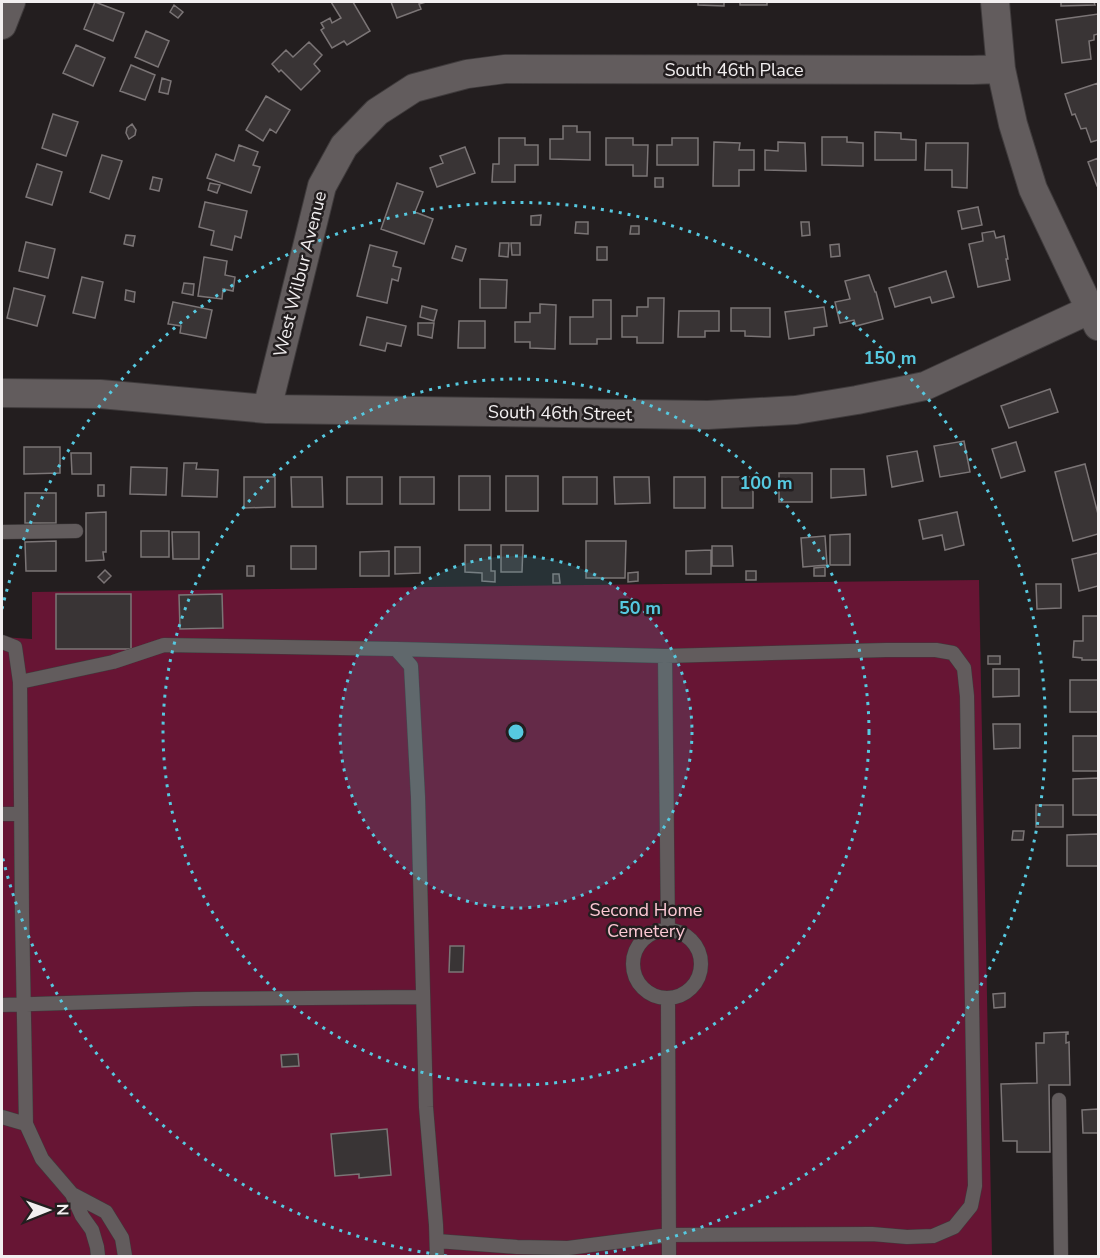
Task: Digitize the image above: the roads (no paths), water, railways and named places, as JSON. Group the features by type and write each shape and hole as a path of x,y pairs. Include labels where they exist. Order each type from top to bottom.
{"street":[{"path":"2,26 11,2"},
{"path":"995,2 1001,69 1013,124 1033,189 1096,314"},
{"name":"South 46th Place","path":"466,74 505,69 1001,69"},
{"name":"West Wilbur Avenue","path":"267,409 322,186 344,146 377,112 414,88 466,74"},
{"name":"South 46th Street","path":"2,393 99,394 267,409 708,415 796,410 924,386 1096,314"}],"lane":[{"path":"2,532 76,531"},
{"path":"2,642 15,647 20,682 26,1124 42,1159 72,1194 82,1216 92,1230 98,1257"},
{"path":"20,682 113,662 164,645 665,656 886,650 936,650 953,653 963,668 967,696 975,1186 970,1206 954,1227 933,1236 669,1235 568,1248 437,1241"},
{"path":"396,649 411,666 418,797 426,1107 437,1257"},
{"path":"665,656 668,931"},
{"path":"2,814 21,814"},
{"path":"668,931 680,933 690,939 701,959 701,970 697,981 689,990 680,996 668,999 648,992 640,985 633,964 640,944 648,936 668,931"},
{"path":"2,1005 195,999 422,996"},
{"path":"668,999 669,1257"},
{"path":"1059,1100 1061,1257"},
{"path":"2,1117 26,1124"},
{"path":"72,1194 106,1212 122,1238 125,1257"}],"park label":[{"name":"Second Home Cemetery","path":"646,920"}]}
